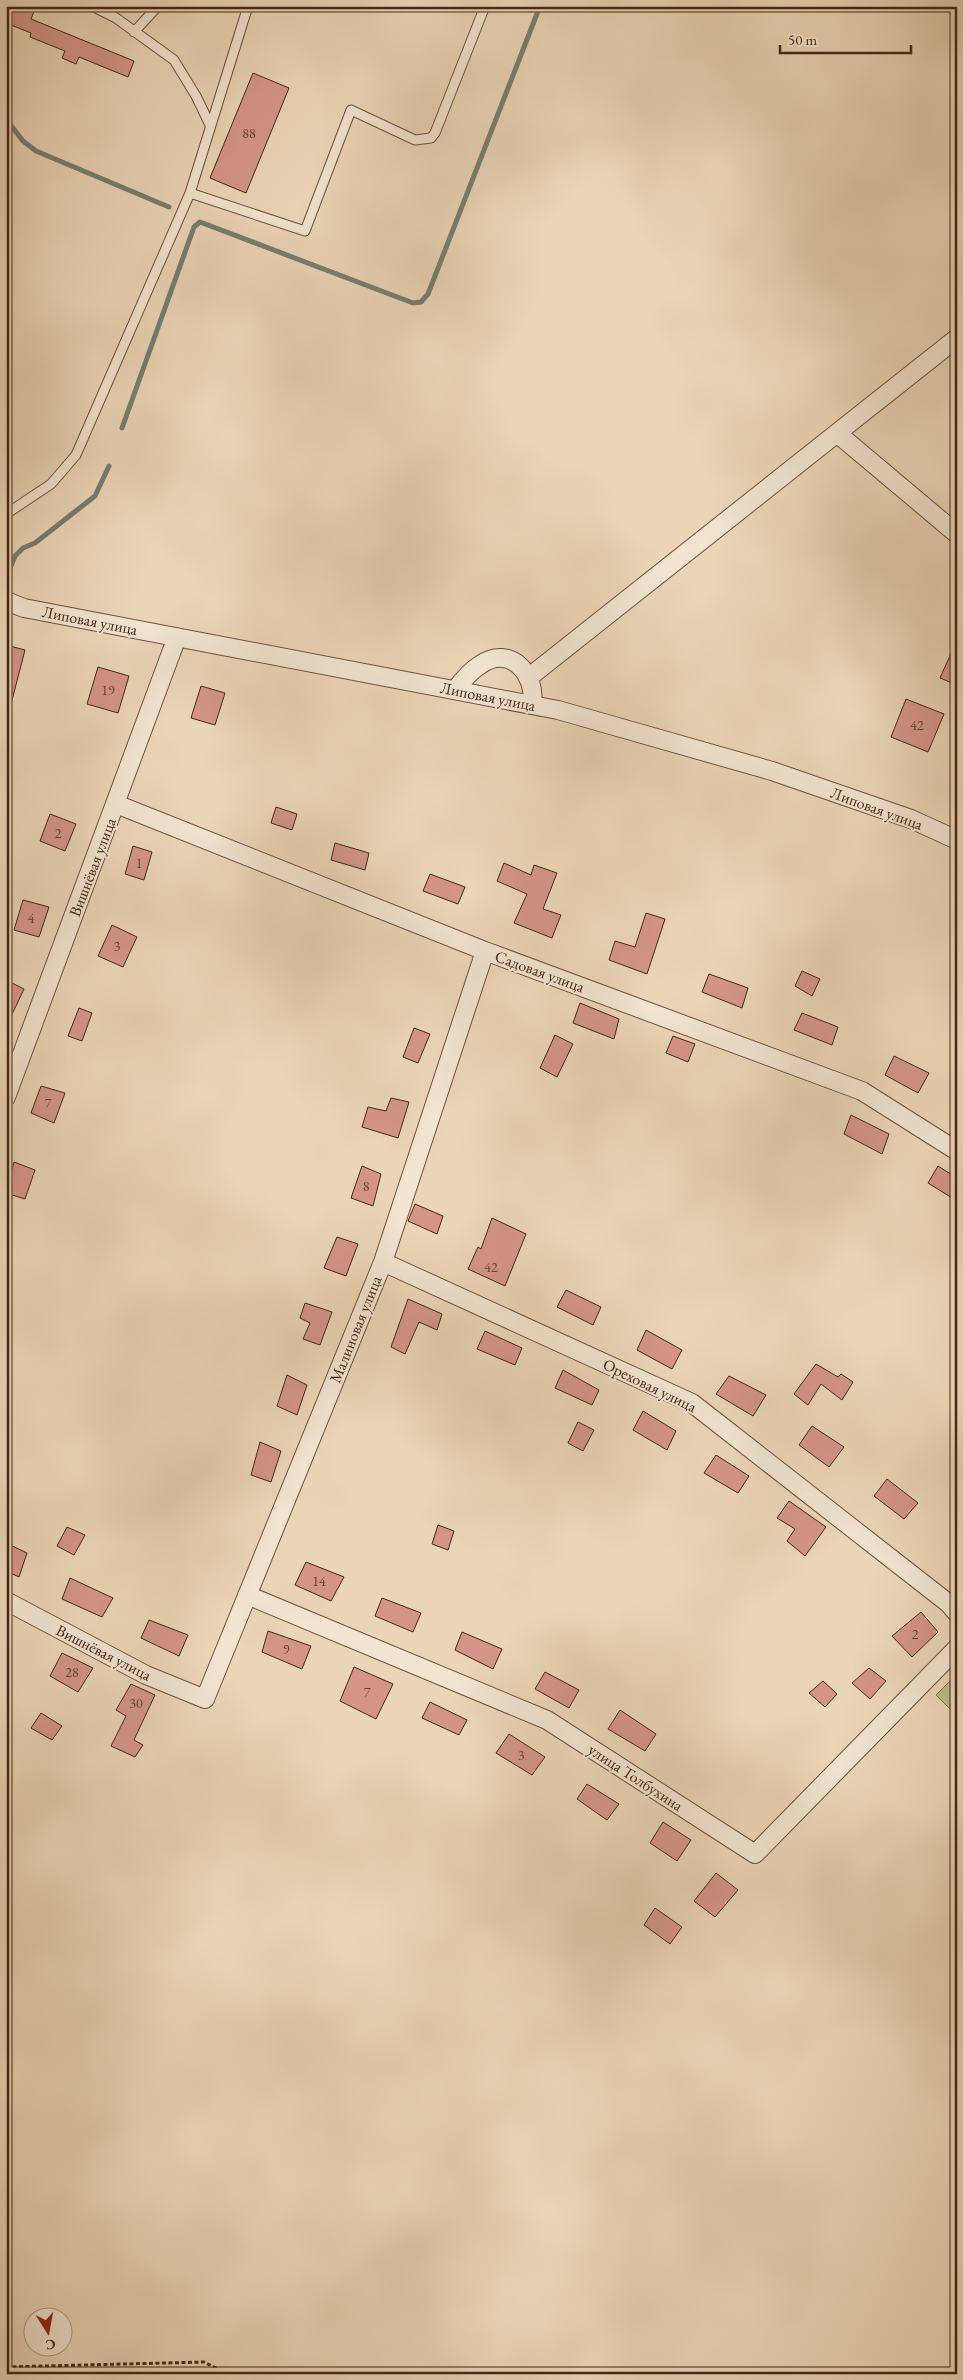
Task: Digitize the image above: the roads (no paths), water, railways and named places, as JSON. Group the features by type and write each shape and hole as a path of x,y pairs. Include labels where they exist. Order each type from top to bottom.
{"street":[{"path":"528,678 957,338"},
{"path":"838,434 957,534"},
{"name":"Липовая улица","path":"6,602 24,608 558,710 674,741 772,771 911,819 957,840"},
{"name":"Вишнёвая улица","path":"6,1097 177,637"},
{"path":"455,690 466,676 481,664 500,658 512,660 523,668 528,678 533,696 532,705"},
{"name":"Садовая улица","path":"116,804 485,951 862,1091 957,1151"},
{"name":"Малиновая улица","path":"205,1699 383,1262 485,951"},
{"name":"Ореховая улица","path":"383,1262 692,1403 948,1603 957,1613"},
{"name":"улица Толбухина","path":"247,1595 548,1720 755,1854 957,1648"},
{"name":"Вишнёвая улица","path":"6,1601 146,1676 205,1699"}],"lane":[{"path":"92,6 105,9 174,60 196,96 210,125"},
{"path":"134,32 158,6"},
{"path":"6,514 51,484 76,455 190,193 248,6"},
{"path":"190,193 305,230 352,110 415,140 430,138 435,133 484,6"}],"waterway":[{"path":"122,428 194,227 200,222 413,303 421,302 428,294 540,6"},
{"path":"6,119 23,141 36,151 169,207"},
{"path":"6,578 15,556 23,548 35,543 95,496 109,466"}]}
